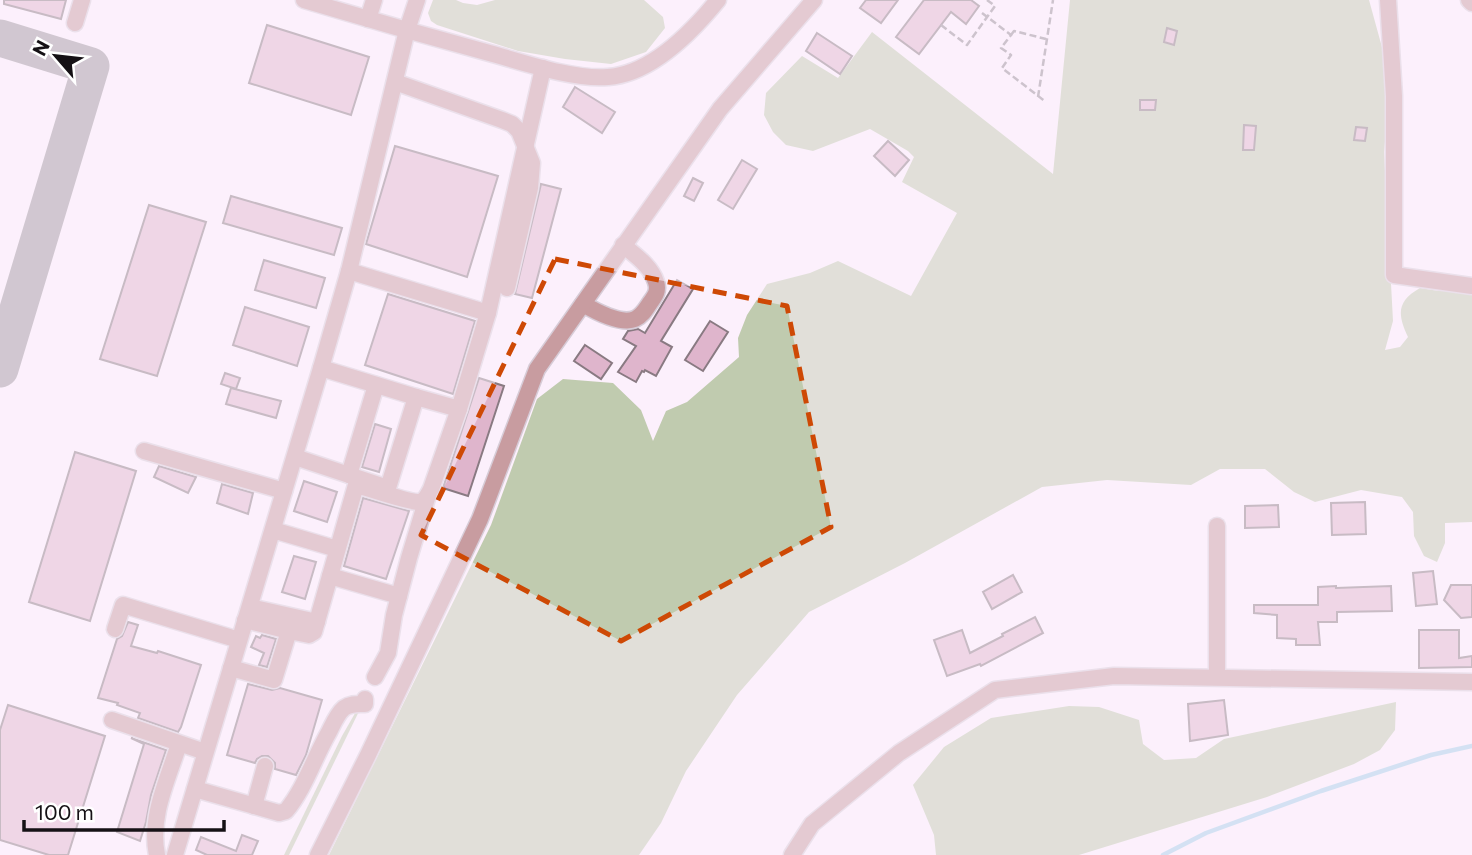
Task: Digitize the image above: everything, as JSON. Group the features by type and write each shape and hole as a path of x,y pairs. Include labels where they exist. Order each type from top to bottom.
{"street":[{"path":"75,23 82,0"},
{"path":"304,0 543,68 608,78 631,72 660,57 699,23 718,0"},
{"path":"368,19 374,0"},
{"path":"175,855 349,271 407,30 417,0"},
{"path":"318,855 480,519 537,369 720,109 814,0"},
{"path":"1388,0 1394,96 1394,275 1472,286"},
{"path":"375,677 388,653 409,558 488,313 543,68"},
{"path":"395,82 512,124 519,131 532,163 530,188 508,288"},
{"path":"583,304 598,313 625,320 635,319 644,312 657,293 657,284 647,265 623,245"},
{"path":"349,271 488,313"},
{"path":"321,368 459,409"},
{"path":"349,475 376,385"},
{"path":"295,457 388,488 416,397"},
{"path":"144,451 284,491"},
{"path":"248,613 289,631 312,635 356,485 420,502 428,495"},
{"path":"1217,526 1217,677"},
{"path":"273,530 337,549"},
{"path":"330,576 399,596"},
{"path":"115,629 123,605 239,640"},
{"path":"248,613 317,622"},
{"path":"231,668 274,680 289,631"},
{"path":"792,855 811,824 899,753 995,690 1114,676 1472,682"},
{"path":"195,789 279,813 286,811 295,800 337,716 344,708 353,704 365,704 365,699"},
{"path":"112,720 205,752"},
{"path":"156,855 153,835 159,806 179,744"},
{"path":"254,806 265,766"}],"path":[{"path":"941,25 967,45 995,6 987,0"},
{"path":"1038,97 1053,0"},
{"path":"982,13 1011,35"},
{"path":"1046,102 1002,68 1011,55 1001,48 1014,31 1047,39"}],"highlighted area":[{"path":"555,259 787,306 831,527 621,641 421,535"}],"green space":[{"path":"433,0 456,0 477,5 495,0 644,0 663,17 665,28 646,52 611,64 565,59 518,51 437,25 431,21 428,13"},
{"path":"1070,0 1369,0 1391,80 1384,152 1393,321 1385,350 1400,347 1408,337 1401,309 1412,293 1420,288 1472,292 1472,522 1445,523 1445,543 1437,562 1424,556 1414,536 1413,512 1402,497 1361,490 1315,502 1294,492 1265,469 1220,469 1191,485 1107,480 1042,487 905,563 809,612 737,695 686,771 661,823 639,855 329,855 491,525 537,399 563,379 613,383 641,410 653,441 666,411 687,402 739,357 738,338 747,315 767,284 810,273 838,261 911,296 957,213 902,182 914,157 870,129 813,151 786,145 773,132 764,115 766,93 802,56 838,78 872,32 1053,174"},
{"path":"365,699 289,855 284,855 342,736"},
{"path":"1396,702 1395,730 1380,750 1354,764 1267,797 1079,855 936,855 934,835 913,785 944,747 991,718 1069,706 1099,707 1139,720 1143,744 1164,760 1196,758 1224,739"}],"building":[{"path":"4,0 66,0 61,19 4,4"},
{"path":"866,0 898,0 881,23 860,8"},
{"path":"924,0 971,0 979,6 966,24 951,12 919,54 896,37"},
{"path":"267,25 369,57 351,115 249,83"},
{"path":"1167,28 1177,31 1174,45 1164,42"},
{"path":"817,33 852,56 840,74 806,51"},
{"path":"575,87 615,112 602,133 563,107"},
{"path":"1140,100 1156,100 1155,110 1140,110"},
{"path":"1244,125 1256,126 1254,150 1243,150"},
{"path":"1356,127 1367,128 1365,141 1354,140"},
{"path":"888,141 909,160 895,176 874,156"},
{"path":"395,146 498,176 467,277 366,244"},
{"path":"742,160 757,169 733,209 718,200"},
{"path":"693,178 703,183 694,201 684,196"},
{"path":"541,184 561,189 532,298 515,294"},
{"path":"231,196 342,228 334,255 223,223"},
{"path":"149,205 206,222 157,376 100,359"},
{"path":"264,260 325,278 316,308 255,290"},
{"path":"677,280 693,289 661,341 672,347 656,376 645,370 636,382 618,372 636,346 623,339 628,331 638,329 645,333"},
{"path":"388,294 475,321 453,394 365,365"},
{"path":"245,307 309,327 297,366 233,345"},
{"path":"710,321 728,332 703,371 685,360"},
{"path":"585,345 612,363 601,379 574,361"},
{"path":"225,373 240,378 236,389 221,384"},
{"path":"479,378 504,386 468,496 443,488"},
{"path":"231,388 281,401 276,418 226,404"},
{"path":"375,424 391,429 379,472 362,467"},
{"path":"75,452 136,471 90,621 29,602"},
{"path":"159,466 196,477 188,493 154,477"},
{"path":"304,481 337,492 327,522 294,511"},
{"path":"222,484 253,493 248,514 217,503"},
{"path":"363,498 409,511 386,579 344,566"},
{"path":"1365,502 1366,534 1332,535 1331,503"},
{"path":"1278,505 1279,527 1245,528 1245,506"},
{"path":"294,556 316,562 305,599 282,592"},
{"path":"1433,571 1437,604 1416,606 1413,573"},
{"path":"1013,575 1022,592 992,609 983,592"},
{"path":"1451,585 1472,585 1472,617 1461,618 1444,600"},
{"path":"1391,586 1392,611 1337,612 1337,622 1318,622 1320,645 1296,645 1296,639 1277,638 1277,615 1254,613 1254,605 1318,605 1318,587"},
{"path":"1035,617 1043,633 981,666 980,664 947,676 934,640 962,630 970,653"},
{"path":"128,622 138,625 131,646 157,653 158,651 201,665 178,732 138,718 140,713 117,705 118,703 98,698 117,639 122,636"},
{"path":"1419,630 1459,630 1459,658 1472,656 1472,667 1419,668"},
{"path":"262,635 276,639 267,667 259,665 264,653 251,647 256,636 260,638"},
{"path":"248,684 272,690 280,688 322,700 306,755 296,775 275,769 275,763 268,756 262,756 255,763 227,755"},
{"path":"1224,700 1228,735 1190,741 1188,704"},
{"path":"8,705 105,736 68,855 49,855 0,840 0,730"},
{"path":"131,738 166,750 140,841 117,832 144,744"},
{"path":"242,835 258,841 252,855 207,855 196,850 201,837 236,851"}],"waterway":[{"path":"1163,855 1206,833 1321,791 1431,755 1472,746"}],"taxiway":[{"path":"0,38 91,66 0,369"}]}
